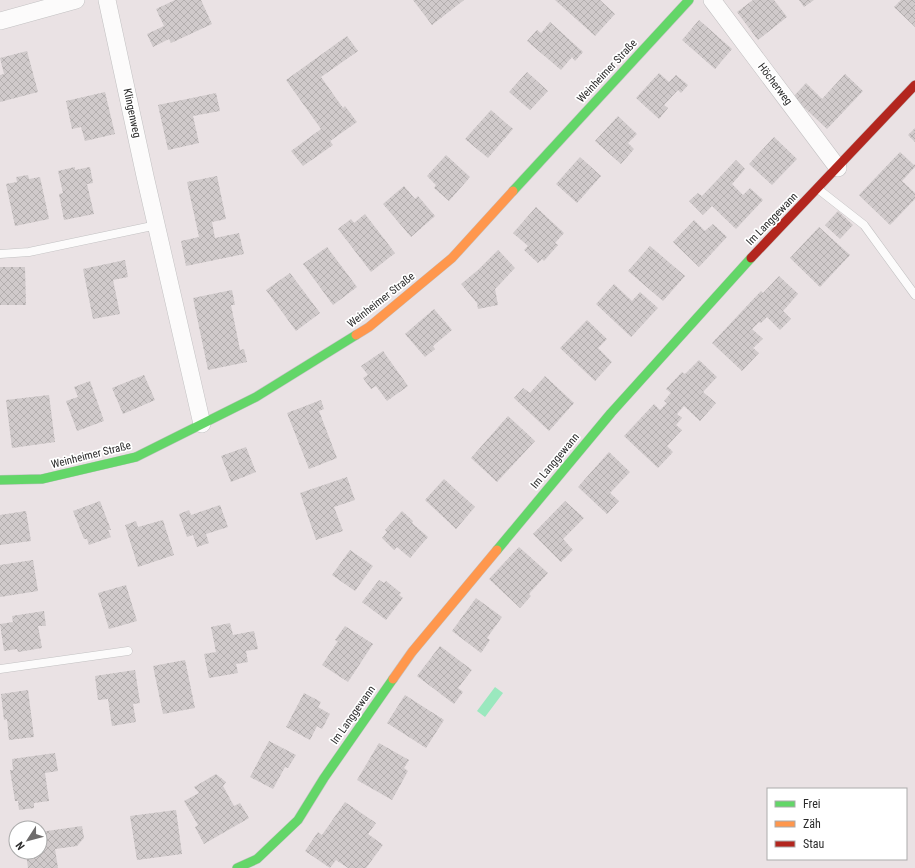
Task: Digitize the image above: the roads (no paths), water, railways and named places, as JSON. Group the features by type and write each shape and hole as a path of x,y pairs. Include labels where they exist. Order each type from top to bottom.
{"street":[{"path":"0,21 76,0"},
{"name":"Klingenweg","path":"107,0 202,424"},
{"name":"Weinheimer Straße","path":"0,480 42,480 136,457 256,397 369,327 452,258 689,0"},
{"name":"Höcherweg","path":"712,0 838,168"},
{"name":"Im Langgewann","path":"237,868 257,859 298,820 324,778 412,652 611,413 750,259 838,168 915,85"}],"lane":[{"path":"818,189 864,225 915,295"},
{"path":"0,254 29,252 157,225"},
{"path":"0,669 128,651"}]}
